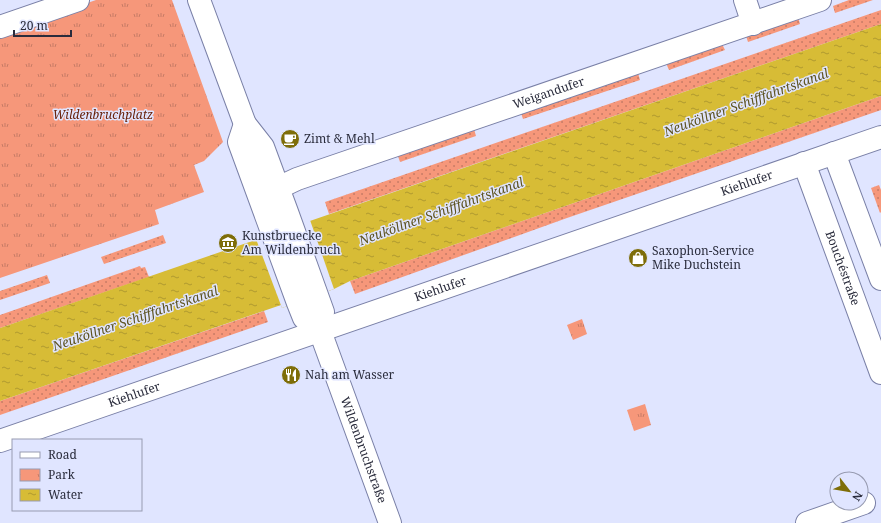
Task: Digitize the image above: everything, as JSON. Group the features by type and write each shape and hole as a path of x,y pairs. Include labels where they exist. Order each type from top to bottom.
{"street":[{"path":"0,27 78,0"},
{"path":"200,0 244,124 263,147 278,188 282,230"},
{"path":"745,0 753,24"},
{"name":"Weigandufer","path":"278,188 297,179 753,24 782,6 820,0"},
{"path":"244,124 239,142 282,230 307,299 304,318 320,331"},
{"name":"Kiehlufer","path":"0,441 881,136"},
{"path":"834,153 881,279"},
{"name":"Bouchéstraße","path":"804,163 881,373"},
{"name":"Wildenbruchstraße","path":"320,331 390,523"},
{"path":"807,523 843,511"}],"green space":[{"name":"Wildenbruchplatz","path":"96,0 172,0 223,142 204,161 194,165 204,192 155,210 159,224 0,278 0,33"},
{"path":"849,0 873,0 835,13 833,6"},
{"path":"881,10 881,24 329,214 325,202"},
{"path":"798,17 800,24 748,42 746,36"},
{"path":"722,44 725,50 669,70 666,63"},
{"path":"638,73 640,80 523,119 521,113"},
{"path":"881,96 881,110 567,218 355,294 350,281"},
{"path":"474,129 476,136 400,162 398,156"},
{"path":"879,185 881,190 880,213 871,188"},
{"path":"163,235 166,243 104,264 101,257"},
{"path":"140,266 141,268 145,267 149,277 0,328 0,315"},
{"path":"47,275 50,283 0,300 0,291"},
{"path":"264,311 268,322 0,415 0,401"},
{"path":"582,319 587,334 573,340 567,325"},
{"path":"645,404 651,425 634,431 627,410"}],"water":[{"name":"Neuköllner Schifffahrtskanal","path":"881,24 881,96 350,281 334,289 282,308 281,305 0,401 0,328"}],"pier":[{"path":"310,220 334,289 282,308 256,239"}],"place":[{"name":"Zimt & Mehl","path":"290,139"},
{"name":"Kunstbruecke Am Wildenbruch","path":"228,243"},
{"name":"Saxophon-Service Mike Duchstein","path":"638,258"},
{"name":"Nah am Wasser","path":"291,375"}]}
